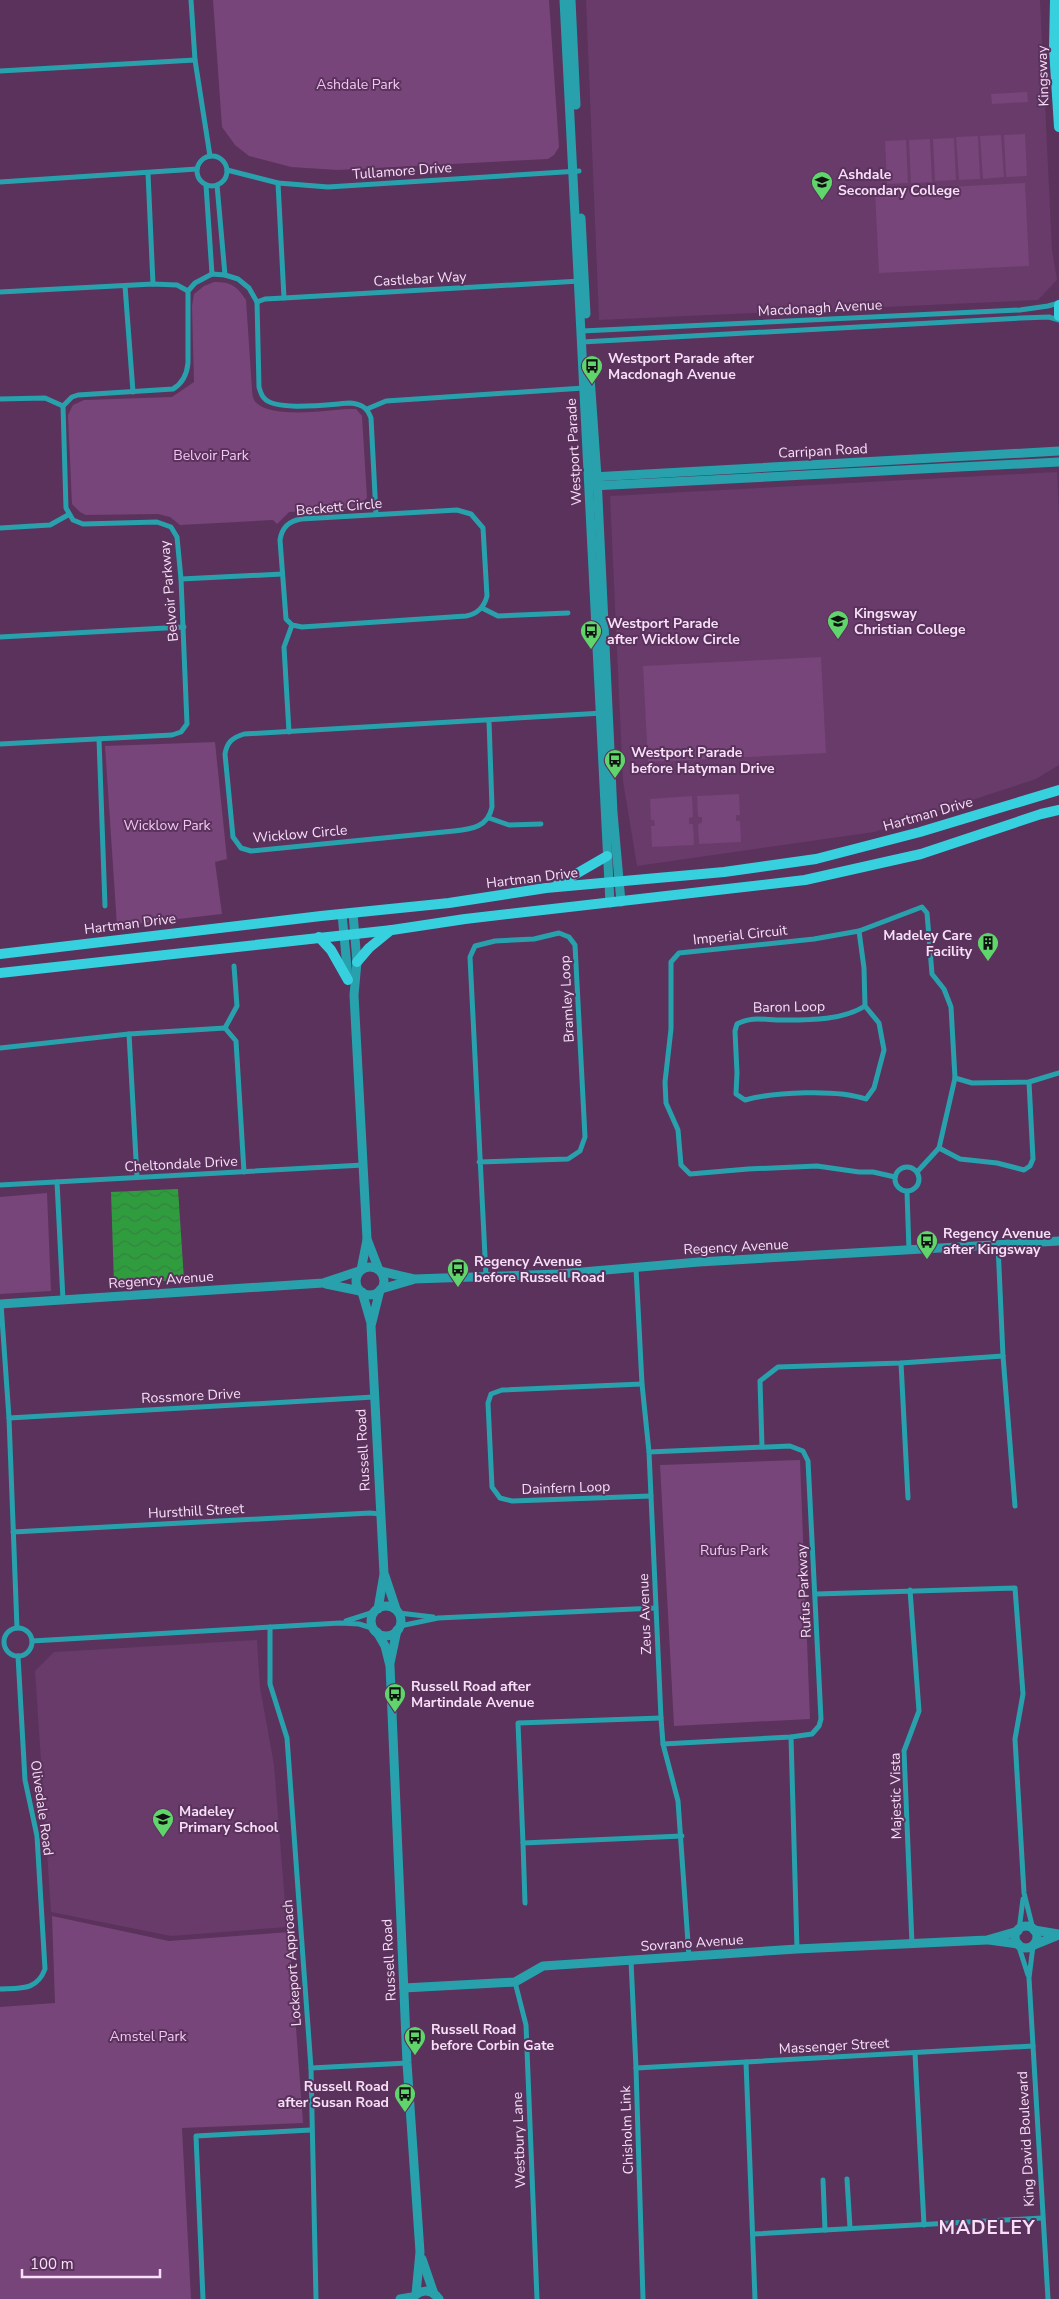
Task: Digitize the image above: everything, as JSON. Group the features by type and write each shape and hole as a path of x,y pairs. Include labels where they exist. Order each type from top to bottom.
{"main road":[{"name":"Kingsway","path":"1055,0 1054,48 1059,127"},
{"name":"Kingsway","path":"1056,23 1059,35"},
{"path":"1059,304 1059,318"},
{"name":"Hartman Drive","path":"0,954 449,903 554,887 724,872 816,860 920,832 1059,790"},
{"path":"0,973 392,930 805,880 870,867 921,854 1041,814 1059,810"},
{"path":"554,887 607,856"},
{"path":"357,962 368,948 392,930"},
{"path":"320,937 331,950 348,980"}],"street":[{"path":"191,0 194,60 210,156"},
{"name":"Westport Parade","path":"564,0 576,171"},
{"name":"Westport Parade","path":"571,0 576,171 604,713 607,856 610,903"},
{"path":"0,71 194,60"},
{"path":"206,185 217,185 224,180 227,170 224,161 220,158 210,156 202,160 197,169 199,178 206,185 212,274"},
{"path":"0,182 197,169"},
{"name":"Tullamore Drive","path":"227,170 278,183 328,187 576,171"},
{"path":"148,173 153,284"},
{"path":"278,183 284,298"},
{"path":"217,185 225,274"},
{"path":"62,406 72,397 78,395 173,388 185,377 188,363 188,292 195,283 212,274 225,274 238,279 249,288 257,302 259,387 264,399 274,404 286,406 350,403 358,404 367,409 371,418 376,514"},
{"name":"Castlebar Way","path":"257,302 265,299 581,281"},
{"path":"0,292 153,284 177,286 188,292"},
{"path":"125,286 133,392"},
{"name":"Macdonagh Avenue","path":"584,331 1020,310 1059,304"},
{"name":"Macdonagh Avenue","path":"585,342 1049,317 1059,318"},
{"path":"367,409 386,401 587,387"},
{"path":"0,400 45,398 62,406"},
{"path":"0,528 50,525 68,514 66,508 62,406"},
{"name":"Carripan Road","path":"593,481 969,461 1059,452"},
{"name":"Carripan Road","path":"969,461 1059,462"},
{"name":"Beckett Circle","path":"292,625 285,615 280,540 283,529 287,524 301,520 457,510 476,518 483,528 486,596 482,608"},
{"name":"Belvoir Parkway","path":"0,744 172,736 184,728 188,718 181,579 177,537 174,531 167,524 151,521 78,524 68,514"},
{"path":"181,579 282,574"},
{"path":"289,732 284,647 292,625 302,627 466,616 473,615 482,608 498,616 568,613"},
{"path":"0,637 184,628"},
{"name":"Westport Parade","path":"604,713 621,902"},
{"name":"Wicklow Circle","path":"489,818 481,825 467,830 246,850 241,848 233,837 225,754 226,746 231,740 244,734 604,713"},
{"path":"489,721 492,807 489,818 509,825 541,824"},
{"path":"99,739 105,906"},
{"name":"Imperial Circuit","path":"922,907 927,913 932,974 944,989 951,1007 955,1078 939,1148 917,1172 909,1168 900,1169 895,1177 873,1172 817,1166 690,1174 681,1165 678,1130 666,1103 665,1082 671,1029 671,962 679,953 814,939 859,931 922,907"},
{"path":"353,913 348,980 354,995"},
{"path":"342,914 350,934 357,962 354,995 367,1239 360,1270 355,1281 361,1292 371,1295 380,1289 384,1280 367,1239"},
{"path":"859,931 864,968 865,1006"},
{"name":"Bramley Loop","path":"479,1162 568,1159 580,1152 585,1137 575,945 569,937 559,933 534,939 495,941 475,946 470,957 479,1162 486,1276"},
{"path":"225,1028 237,1006 234,966"},
{"name":"Baron Loop","path":"865,1006 879,1023 884,1050 874,1088 866,1099 840,1094 759,1096 745,1100 736,1094 735,1031 737,1024 747,1019 787,1020 839,1016 865,1006"},
{"path":"0,1048 129,1034 225,1028"},
{"path":"225,1028 236,1041 244,1172"},
{"path":"129,1034 136,1177"},
{"path":"955,1078 972,1083 1029,1082 1059,1073"},
{"path":"939,1148 960,1159 997,1163 1024,1170 1030,1166 1033,1159 1029,1082"},
{"name":"Cheltondale Drive","path":"0,1185 363,1165"},
{"name":"Imperial Circuit","path":"907,1192 918,1185 917,1172"},
{"path":"895,1177 896,1185 907,1192 909,1251"},
{"path":"57,1182 62,1300"},
{"name":"Regency Avenue","path":"380,1289 414,1279 636,1268 699,1262 1059,1241"},
{"path":"998,1245 1003,1356 1015,1506"},
{"path":"360,1270 370,1267 379,1270"},
{"name":"Zeus Avenue","path":"636,1268 642,1384 649,1452 661,1718 663,1744 678,1801 682,1836 689,1957"},
{"name":"Regency Avenue","path":"0,1304 323,1283 360,1270"},
{"name":"Regency Avenue","path":"379,1270 414,1279"},
{"name":"Regency Avenue","path":"323,1283 361,1292"},
{"name":"Russell Road","path":"376,1610 384,1574 372,1326 380,1289"},
{"name":"Russell Road","path":"361,1292 372,1326"},
{"path":"0,1304 9,1418 17,1628"},
{"path":"762,1447 760,1381 778,1367 901,1363 1003,1356"},
{"path":"901,1363 908,1498"},
{"name":"Dainfern Loop","path":"642,1384 502,1390 492,1394 488,1403 492,1487 500,1498 512,1501 651,1496"},
{"name":"Rossmore Drive","path":"9,1418 374,1397"},
{"name":"Rufus Parkway","path":"649,1452 794,1446 803,1451 806,1456 816,1594 821,1719 819,1726 812,1734 791,1738 663,1744"},
{"name":"Hursthill Street","path":"13,1532 370,1512 381,1514"},
{"name":"Russell Road","path":"384,1574 397,1611"},
{"path":"816,1594 1015,1588 1022,1694 1015,1739 1024,1893 1033,1929 1037,1937 1034,1945"},
{"name":"Majestic Vista","path":"910,1590 919,1711 904,1751 912,1944"},
{"path":"340,1623 387,1606 397,1611 438,1618"},
{"path":"32,1641 340,1623 358,1624 390,1635 398,1628 438,1618 656,1608"},
{"path":"376,1610 372,1621 376,1631"},
{"path":"397,1611 398,1628"},
{"name":"Lockeport Approach","path":"270,1627 270,1684 287,1738 310,2068 316,2299"},
{"path":"17,1628 26,1631 32,1641 29,1650 18,1656 9,1653 2,1643 7,1634 17,1628"},
{"name":"Russell Road","path":"390,1666 398,1628"},
{"name":"Russell Road","path":"376,1631 385,1646 390,1666 407,2063 420,2252 413,2297"},
{"name":"Olivedale Road","path":"0,1989 34,1985 41,1980 45,1969 37,1836 25,1780 18,1656"},
{"path":"525,1903 518,1723 661,1718"},
{"path":"791,1738 797,1949"},
{"path":"522,1844 682,1836"},
{"path":"1024,1893 1016,1936 1018,1944 1025,1948 1059,1934"},
{"path":"1018,1930 1026,1927 1059,1934"},
{"name":"Sovrano Avenue","path":"987,1940 1018,1930"},
{"name":"Sovrano Avenue","path":"404,1988 515,1982 543,1966 797,1949 987,1940 1018,1944"},
{"name":"King David Boulevard","path":"1018,1944 1029,1978"},
{"name":"King David Boulevard","path":"1034,1945 1029,1978 1048,2299"},
{"name":"Chisholm Link","path":"630,1961 636,2068 643,2299"},
{"name":"Westbury Lane","path":"515,1982 526,2025 537,2299"},
{"name":"Massenger Street","path":"636,2068 1032,2046"},
{"path":"915,2053 924,2225"},
{"path":"746,2062 755,2299"},
{"path":"310,2068 407,2063"},
{"path":"203,2299 196,2136 311,2130"},
{"path":"847,2179 850,2228"},
{"path":"822,2180 825,2230"},
{"path":"753,2234 1042,2218"},
{"name":"Russell Road","path":"420,2252 438,2298"},
{"path":"400,2299 413,2297 426,2291 438,2298"}],"shaded area":[{"name":"Ashdale Secondary College","path":"586,0 1040,0 1052,250 1057,280 1038,300 599,320"},
{"name":"Kingsway Christian College","path":"1057,472 1059,515 1059,765 1036,779 874,832 637,866 623,781 610,496"},
{"name":"Madeley Primary School","path":"257,1640 260,1687 274,1765 287,1927 171,1936 51,1912 35,1671 54,1652"}],"green space":[{"name":"Ashdale Park","path":"213,0 549,0 559,147 554,155 548,159 337,170 291,167 249,156 235,145 222,127"},
{"path":"1027,92 1028,102 992,104 991,94"},
{"path":"1025,134 1027,176 1006,177 1004,135"},
{"path":"1001,135 1004,177 983,179 980,136"},
{"path":"978,136 980,179 959,180 956,137"},
{"path":"954,138 956,180 935,181 933,139"},
{"path":"930,139 932,182 911,183 909,140"},
{"path":"906,140 908,183 887,184 885,141"},
{"path":"1025,183 1029,266 879,273 875,191"},
{"name":"Belvoir Park","path":"214,282 233,286 240,291 246,300 254,400 261,406 271,410 284,412 356,409 362,416 367,498 354,508 289,512 277,524 273,520 180,525 170,517 158,514 86,515 80,512 72,504 68,415 73,405 84,400 172,397 194,382 192,306 194,294 204,286"},
{"path":"821,657 826,753 648,762 643,666"},
{"name":"Wicklow Park","path":"215,742 227,859 215,862 222,914 117,926 105,746"},
{"path":"739,794 740,815 736,815 736,821 740,821 741,842 699,844 698,824 702,823 702,817 698,817 697,796"},
{"path":"692,796 693,817 689,818 689,824 693,824 694,845 652,847 651,826 655,826 654,820 651,820 650,799"},
{"path":"47,1193 51,1291 0,1294 0,1197"},
{"name":"Rufus Park","path":"800,1460 810,1719 674,1726 660,1465"},
{"name":"Amstel Park","path":"52,1916 169,1941 289,1932 303,2123 182,2128 191,2299 0,2299 0,2007 55,2003"}],"water":[{"path":"178,1189 184,1280 114,1283 111,1192"}],"place":[{"name":"Ashdale Secondary College","path":"822,201"},
{"name":"Westport Parade after Macdonagh Avenue","path":"592,385"},
{"name":"Kingsway Christian College","path":"838,640"},
{"name":"Westport Parade after Wicklow Circle","path":"591,650"},
{"name":"Westport Parade before Hatyman Drive","path":"615,779"},
{"name":"Madeley Care Facility","path":"988,962"},
{"name":"Regency Avenue after Kingsway","path":"927,1260"},
{"name":"Regency Avenue before Russell Road","path":"458,1288"},
{"name":"Russell Road after Martindale Avenue","path":"395,1713"},
{"name":"Madeley Primary School","path":"163,1838"},
{"name":"Russell Road before Corbin Gate","path":"415,2056"},
{"name":"Russell Road after Susan Road","path":"405,2113"}],"district":[{"name":"MADELEY","path":"987,2228"}]}
